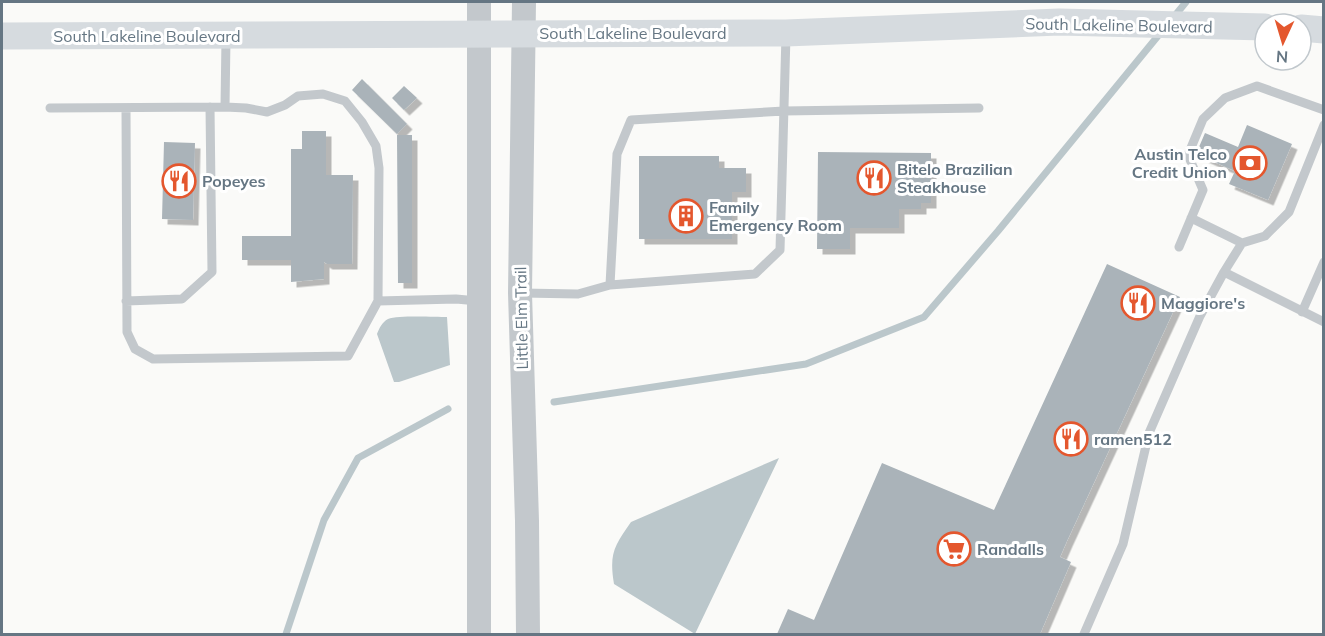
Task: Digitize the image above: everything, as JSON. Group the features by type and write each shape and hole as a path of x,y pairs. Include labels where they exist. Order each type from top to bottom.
{"main road":[{"name":"South Lakeline Boulevard","path":"2,36 786,33 1059,22 1253,27"}],"street":[{"path":"479,2 479,634"},
{"name":"Little Elm Trail","path":"524,2 520,293 528,634"}],"lane":[{"path":"520,293 578,294 610,285 755,274 780,250 786,33"},
{"path":"225,107 226,35"},
{"path":"1179,247 1203,190 1188,154 1203,119 1225,98 1257,86 1323,110"},
{"path":"50,108 225,107 267,112 285,105 298,96 323,94 345,101 376,146 379,168 378,301 348,356 153,359 135,349 127,332 126,108"},
{"path":"126,301 182,300 212,272 210,107"},
{"path":"610,285 617,154 632,120 784,111 979,108"},
{"path":"1084,634 1123,544 1149,433 1200,316 1242,243 1265,236 1289,212 1323,125"},
{"path":"1191,218 1242,243"},
{"path":"1302,312 1323,261"},
{"path":"1224,272 1323,322"},
{"path":"378,301 456,299 479,301"}],"shaded area":[{"path":"400,317 447,317 450,365 394,382 377,334 382,324 388,319"},
{"path":"779,458 695,634 614,584 612,565 614,551 631,522"}],"building":[{"path":"362,79 407,124 397,134 352,90"},
{"path":"404,86 417,98 404,110 392,98"},
{"name":"Austin Telco Credit Union","path":"1247,125 1292,144 1268,200 1229,184 1235,171 1196,154 1205,133 1238,147"},
{"path":"302,131 326,131 326,175 353,175 352,264 324,262 324,279 291,282 291,260 242,260 242,236 291,236 291,149 302,149"},
{"path":"397,135 412,135 412,283 398,283"},
{"name":"Popeyes","path":"164,142 195,143 193,220 162,219"},
{"name":"Bitelo Brazilian Steakhouse","path":"818,152 931,153 931,203 921,203 921,209 899,209 899,228 850,228 850,249 817,249"},
{"name":"Family Emergency Room","path":"639,156 719,156 719,168 746,168 746,192 732,192 732,239 639,239"},
{"path":"1107,264 1180,297 1060,557 1071,562 1040,634 777,634 788,609 814,620 882,463 994,510"}],"waterway":[{"path":"1173,18 1186,2"},
{"path":"554,402 806,364 924,317 998,231 1162,31"},
{"path":"286,634 324,520 358,458 448,409"}],"place":[{"name":"Austin Telco Credit Union","path":"1250,163"},
{"name":"Bitelo Brazilian Steakhouse","path":"874,178"},
{"name":"Popeyes","path":"179,181"},
{"name":"Family Emergency Room","path":"686,216"},
{"name":"Maggiore's","path":"1138,303"},
{"name":"ramen512","path":"1071,439"},
{"name":"Randalls","path":"954,549"}]}
